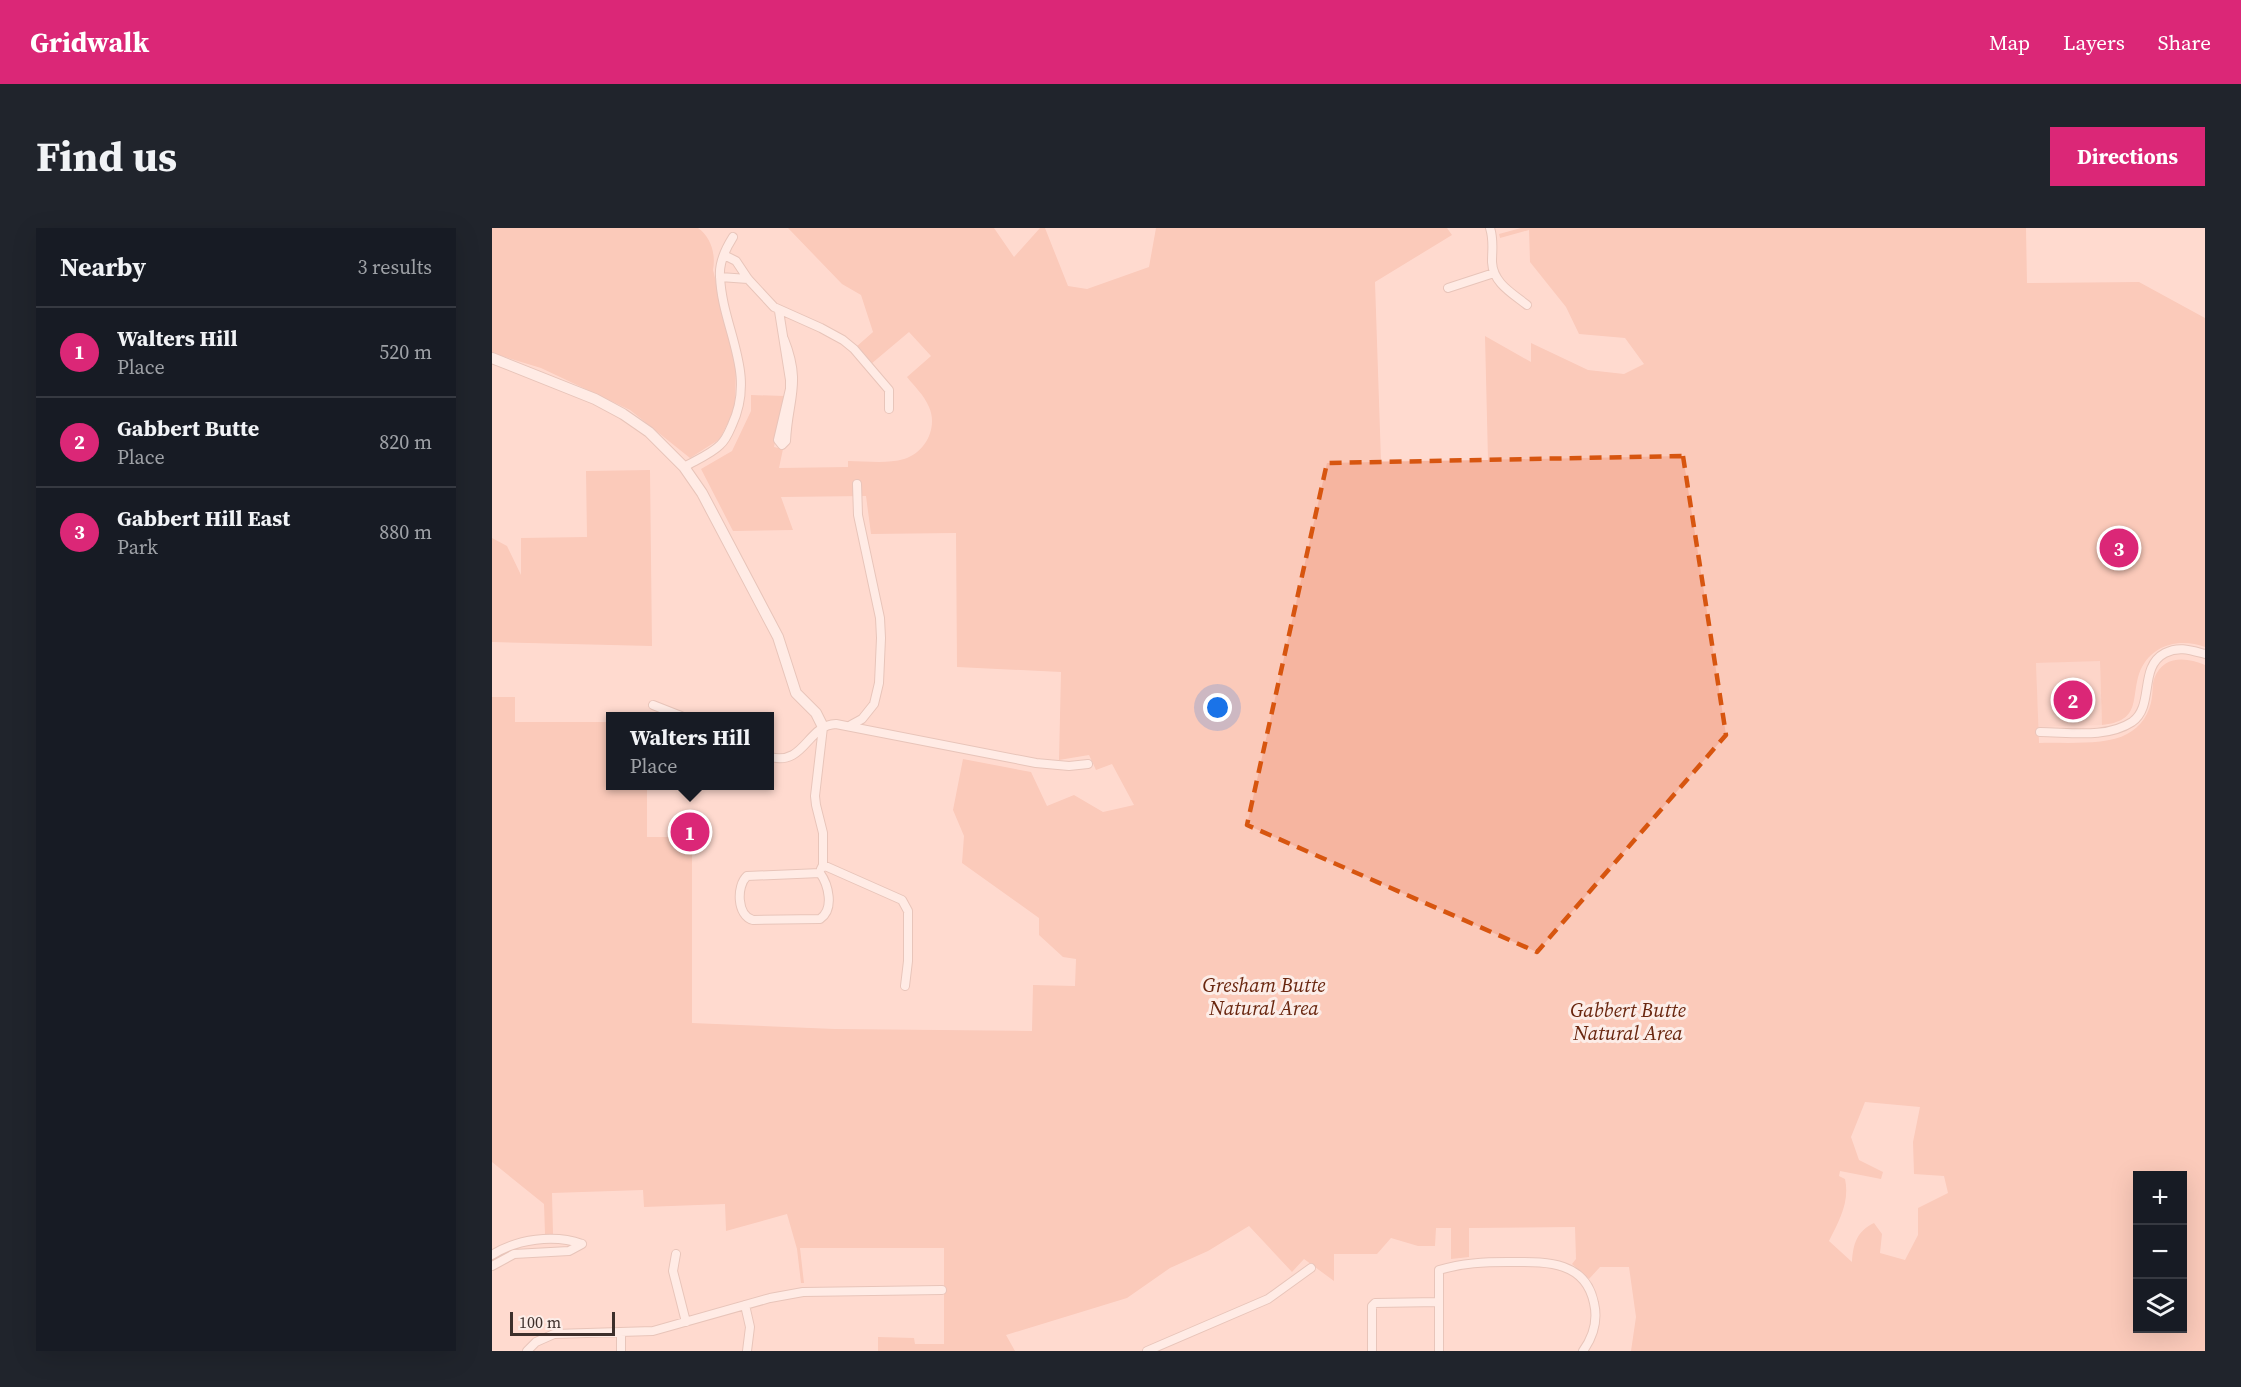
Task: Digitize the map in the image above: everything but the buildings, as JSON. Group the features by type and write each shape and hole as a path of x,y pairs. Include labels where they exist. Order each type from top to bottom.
{"street":[{"path":"1490,228 1494,244 1494,273 1503,286 1527,305"},
{"path":"684,467 722,443 740,404 739,355 720,277 724,255 733,237"},
{"path":"724,255 736,261 768,303 843,340 854,349 889,390 889,409"},
{"path":"1448,288 1494,273"},
{"path":"720,277 748,279"},
{"path":"779,310 790,380 778,440 782,445 786,441 794,383 792,362 784,339"},
{"path":"492,358 595,399 623,414 649,432 684,467 702,493 778,637 796,693 816,713 823,727 815,796 823,833 821,869 827,886 825,916 820,919 753,920 745,917 741,910 741,882 747,876 821,869 902,900 908,911 908,961 905,986"},
{"path":"851,725 862,719 874,704 879,683 881,638 880,618 858,515 857,484"},
{"path":"2040,732 2103,732 2123,727 2138,717 2145,696 2148,675 2158,657 2176,648 2205,654"},
{"path":"653,705 669,712"},
{"path":"774,758 781,759 792,756 823,727 832,724 851,725 1017,760 1054,765 1088,764"},
{"path":"492,1255 529,1240 568,1239 582,1244 569,1251 514,1254 492,1266"},
{"path":"676,1254 673,1271 686,1322"},
{"path":"1439,1351 1439,1270 1466,1263 1539,1262 1557,1264 1569,1269 1585,1284 1595,1306 1593,1330 1583,1351"},
{"path":"1146,1351 1268,1299 1311,1269"},
{"path":"527,1351 536,1342 554,1334 653,1331 745,1305 812,1291 942,1290"},
{"path":"1372,1351 1372,1306 1375,1303 1439,1302"},
{"path":"745,1305 750,1327 747,1351"},
{"path":"621,1332 621,1351"}],"highlighted area":[{"path":"1683,456 1726,735 1537,952 1247,825 1327,463"}],"shaded area":[{"path":"2100,660 2102,725 2038,727 2036,663"}],"green space":[{"path":"492,228 698,228 706,236 713,252 713,270 736,361 735,408 720,439 690,458 630,410 541,368 492,353"},
{"path":"788,228 994,228 1014,257 1040,228 1045,228 1068,286 1087,289 1149,267 1156,228 1447,228 1452,235 1375,282 1381,461 1488,460 1485,336 1531,362 1531,343 1588,370 1624,374 1644,364 1625,338 1579,334 1566,307 1530,262 1529,230 1500,238 1499,234 1521,228 2026,228 2027,283 2139,282 2205,318 2205,647 2185,643 2157,650 2144,664 2139,674 2129,714 2114,723 2102,725 2100,661 2036,663 2039,743 2097,742 2127,734 2137,728 2147,714 2154,679 2163,666 2176,660 2190,660 2205,665 2205,1351 1631,1351 1636,1317 1629,1267 1600,1267 1589,1279 1572,1264 1576,1259 1575,1227 1469,1228 1469,1257 1451,1259 1451,1228 1436,1228 1435,1246 1418,1246 1391,1238 1377,1254 1334,1254 1334,1281 1304,1259 1292,1272 1249,1226 1208,1251 1170,1268 1127,1298 1006,1335 1015,1351 878,1351 878,1337 914,1338 915,1344 944,1344 944,1248 800,1248 804,1283 801,1283 797,1249 787,1214 726,1231 725,1204 644,1207 643,1190 552,1193 553,1234 545,1234 544,1204 492,1162 492,697 515,697 515,722 606,722 606,790 647,790 647,837 692,837 692,1023 835,1029 1032,1031 1033,985 1075,986 1076,959 1063,957 1039,935 1039,918 962,863 964,836 953,810 963,759 1031,772 1047,806 1074,795 1103,812 1134,805 1112,764 1096,770 1089,755 1059,760 1061,672 957,667 956,533 871,534 866,496 781,497 793,530 733,531 701,469 732,451 751,411 751,395 785,396 774,447 783,449 779,468 848,467 848,461 897,461 912,456 924,445 932,423 929,407 907,377 931,356 909,332 871,364 856,347 873,332 861,295 842,284","holes":["1865,1102 1920,1107 1913,1142 1914,1174 1944,1176 1948,1193 1918,1208 1918,1235 1905,1260 1880,1253 1882,1234 1874,1223 1868,1226 1857,1239 1852,1262 1829,1241 1845,1203 1845,1179 1839,1176 1840,1171 1881,1179 1883,1172 1859,1160 1851,1137"]},
{"path":"650,470 652,646 492,642 492,538 507,546 521,575 521,538 587,537 586,471"}],"place":[{"name":"Gabbert Hill East","path":"2119,548"},
{"name":"Gabbert Butte","path":"2073,700"},
{"name":"Walters Hill","path":"690,832"}],"park label":[{"name":"Gresham Butte Natural Area","path":"1264,996"},
{"name":"Gabbert Butte Natural Area","path":"1628,1022"}]}
